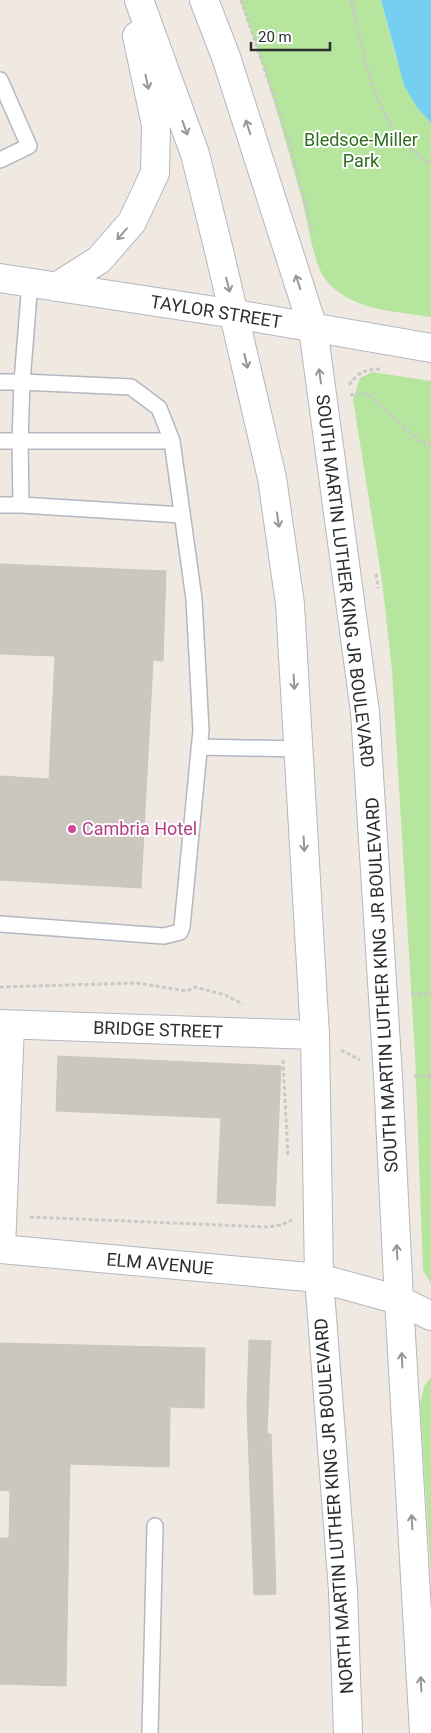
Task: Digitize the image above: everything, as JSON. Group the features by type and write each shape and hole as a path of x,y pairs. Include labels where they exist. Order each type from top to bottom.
{"main road":[{"path":"43,285 99,260 132,222 156,173 156,125 129,0"},
{"path":"139,0 195,154 235,314 272,478 290,604 316,1035 319,1278"},
{"name":"SOUTH MARTIN LUTHER KING JR BOULEVARD","path":"204,0 226,57 313,328 365,712 388,1077 399,1300"},
{"name":"TAYLOR STREET","path":"0,278 235,314 431,348"},
{"path":"0,1250 5,1024"},
{"name":"BRIDGE STREET","path":"5,1024 316,1035"},
{"name":"ELM AVENUE","path":"0,1250 319,1278 399,1300 431,1316"},
{"name":"NORTH MARTIN LUTHER KING JR BOULEVARD","path":"319,1278 343,1591 348,1733"},
{"path":"399,1300 424,1733"}],"lane":[{"path":"0,80 29,146 0,160"},
{"path":"21,506 20,441 22,382 43,285"},
{"path":"0,382 132,387 160,408 172,441 194,599 201,730 180,932 164,936 0,924"},
{"path":"0,441 172,441"},
{"path":"0,505 182,515"},
{"path":"199,747 298,749"},
{"path":"150,1733 155,1526"}],"path":[{"path":"241,0 289,141 314,236"},
{"path":"351,0 365,62 380,105 406,144 431,164"},
{"path":"349,395 368,394 419,441 431,444"},
{"path":"0,987 137,983 187,991 195,987 225,995"},
{"path":"411,994 431,994"},
{"path":"282,1034 288,1161"},
{"path":"2,1215 268,1227 282,1225 290,1222 295,1217"}],"green space":[{"name":"Bledsoe-Miller Park","path":"240,0 381,0 395,54 416,106 431,123 431,317 389,311 361,304 336,290 321,272 280,122"},
{"path":"372,372 431,381 431,1284 423,1270 415,1054 392,670 382,581 353,399 360,378"},
{"path":"431,1377 431,1576 420,1404 424,1387"}],"water":[{"path":"381,0 431,0 431,123 416,106 404,85"}],"building":[{"path":"0,564 166,571 163,661 153,660 141,888 0,880 0,776 49,779 55,656 0,654"},
{"path":"58,1056 281,1066 275,1206 217,1203 221,1118 56,1111"},
{"path":"249,1340 271,1341 267,1434 271,1434 276,1594 254,1595 247,1407"},
{"path":"0,1343 205,1348 204,1408 170,1407 169,1467 70,1464 66,1686 0,1684 0,1538 9,1538 10,1491 0,1490"}],"place":[{"name":"Cambria Hotel","path":"72,829"}]}
